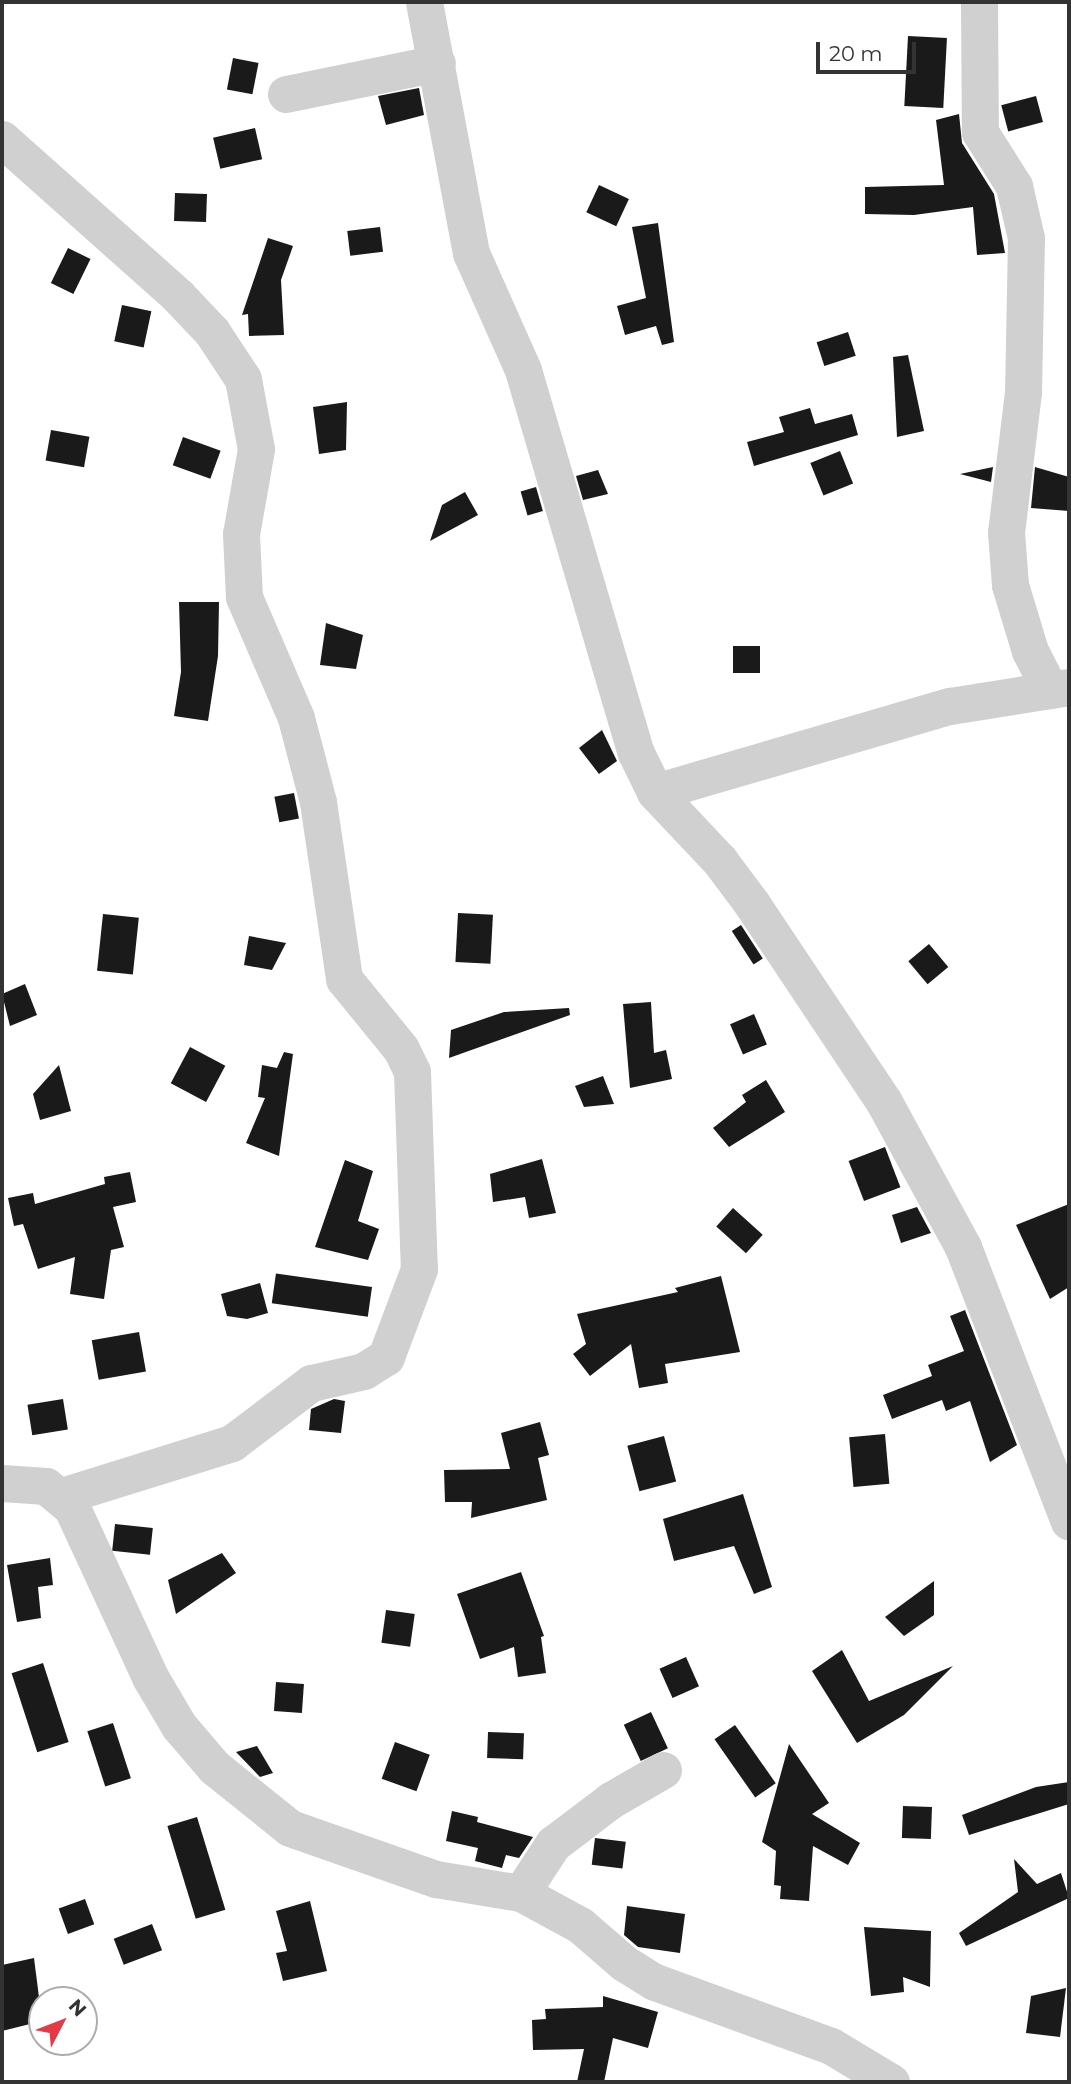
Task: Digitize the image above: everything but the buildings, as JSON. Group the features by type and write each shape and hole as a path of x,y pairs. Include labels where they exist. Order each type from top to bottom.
{"street":[{"path":"424,2 471,253 523,370 622,712 655,792 720,861 752,904 884,1102 962,1247 1069,1521"},
{"path":"655,792 950,706 1060,689 1030,650 1010,585 1006,532 1023,392 1026,238 1014,186 980,132 979,2"},
{"path":"286,94 437,63"},
{"path":"2,139 178,296 212,332 243,379 256,450 241,534 244,597 296,718 318,802 344,979 401,1049 412,1072 419,1269 386,1357 364,1371 311,1382 232,1443 62,1496"},
{"path":"2,1483 47,1486 62,1496 72,1508 150,1677 179,1726 214,1767 290,1828 436,1879 521,1892 580,1925 624,1963 655,1982 831,2046 891,2082"},
{"path":"521,1892 554,1844 611,1800 663,1770"}]}
